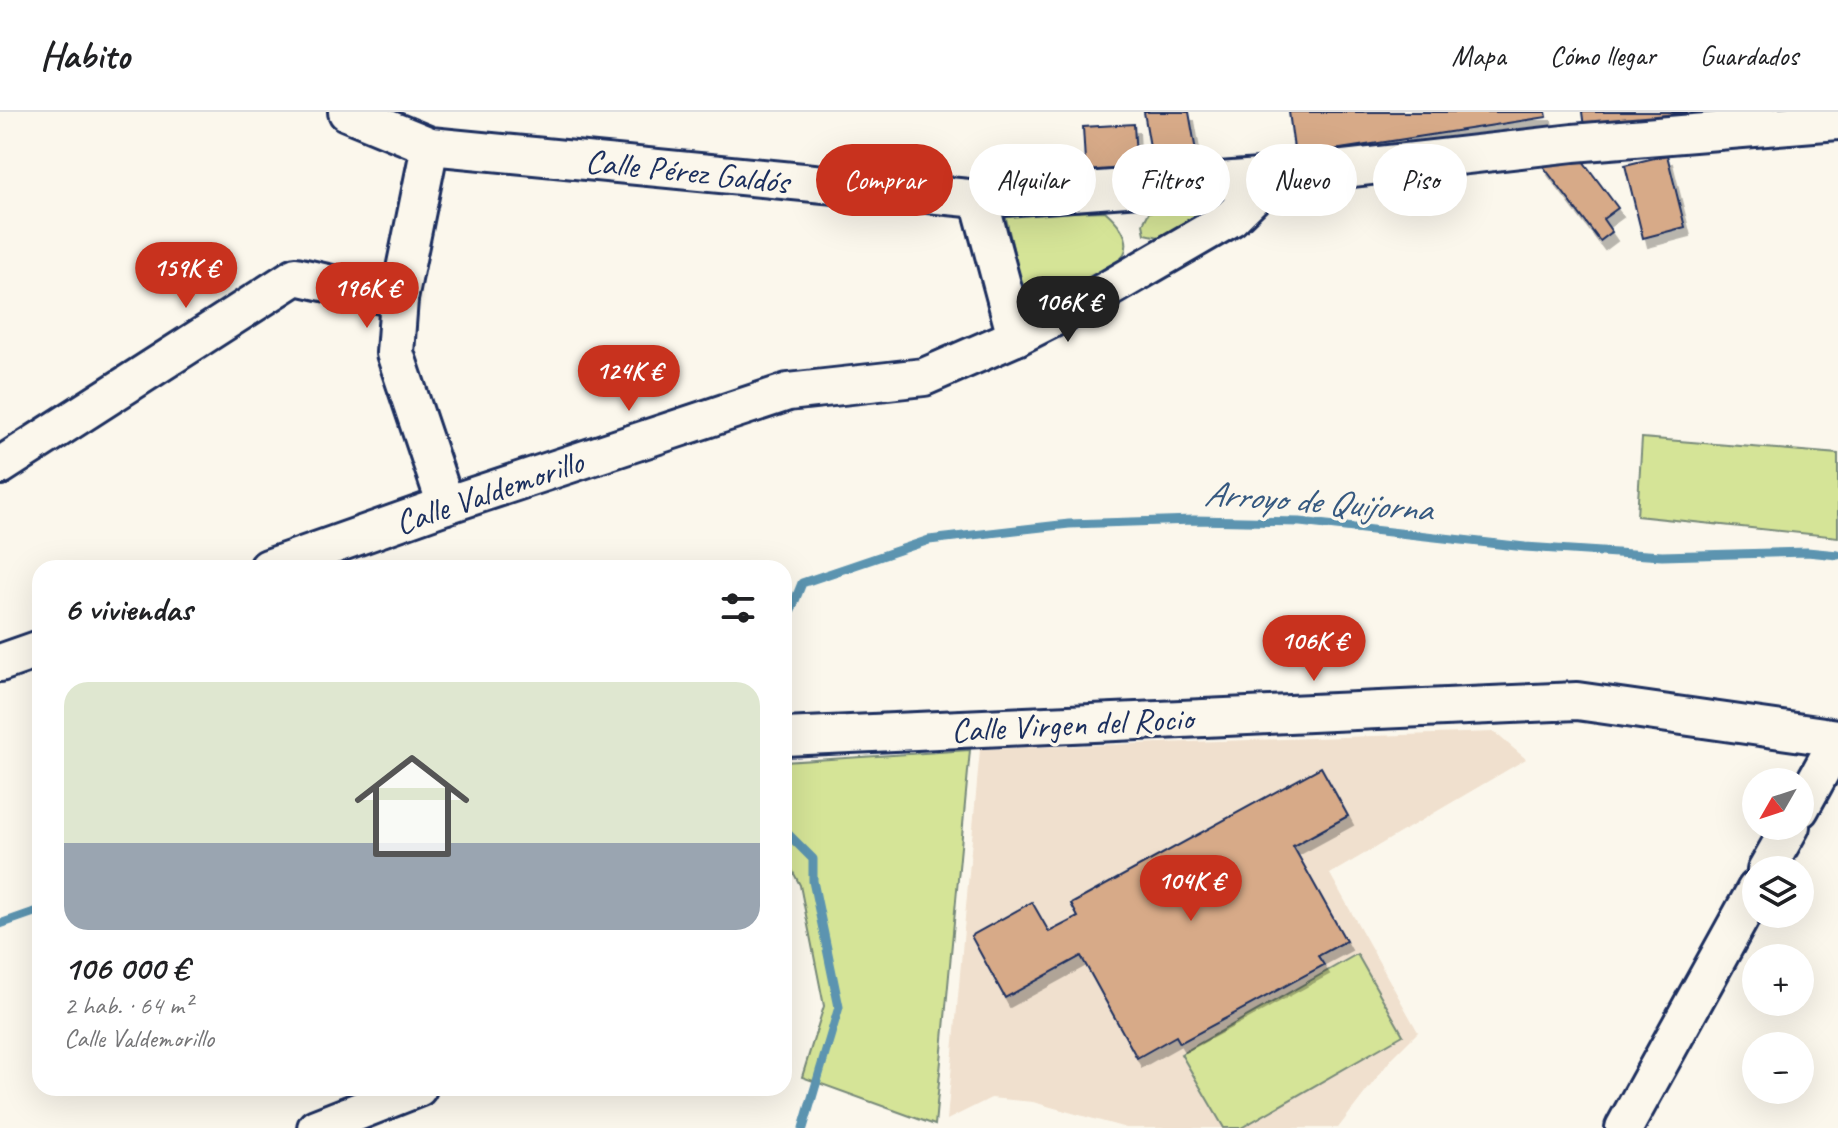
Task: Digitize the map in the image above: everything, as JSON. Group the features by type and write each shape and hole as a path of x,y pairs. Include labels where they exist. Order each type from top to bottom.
{"street":[{"name":"Calle Pérez Galdós","path":"347,112 430,146 969,198"},
{"name":"Calle Pérez Galdós","path":"1357,163 1571,127 1838,121"},
{"path":"430,146 399,299 395,353 446,505"},
{"name":"Calle Pérez Galdós","path":"1096,190 1246,179"},
{"name":"Calle Valdemorillo","path":"291,560 788,392 924,377 1016,337 1093,298 1231,218 1246,203"},
{"path":"984,216 1016,337"},
{"path":"0,466 296,276 399,299"},
{"path":"0,663 32,652"},
{"name":"Calle Virgen del Rocio","path":"792,737 1577,701 1838,739"},
{"path":"1814,783 1838,739"},
{"path":"1624,1128 1742,914"},
{"path":"316,1128 398,1096"}],"shaded area":[{"path":"1494,732 1526,759 1330,874 1418,1032 1392,1058 1338,1128 1126,1128 1033,1102 991,1098 947,1120 980,749"}],"green space":[{"path":"1096,211 1105,211 1118,225 1125,237 1123,256 1105,273 1029,317 1005,216 1096,216"},
{"path":"1147,216 1198,216 1159,237 1145,234 1143,224"},
{"path":"1642,438 1838,454 1838,537 1637,516"},
{"path":"970,750 935,1125 802,1077 824,1006 800,885 792,870 792,761"},
{"path":"1357,954 1403,1035 1241,1128 1224,1128 1181,1054"}],"building":[{"path":"1144,112 1189,112 1195,144 1150,144"},
{"path":"1289,112 1546,112 1547,117 1357,146 1357,144 1293,144"},
{"path":"1582,112 1688,112 1584,127"},
{"path":"1134,124 1135,144 1112,144 1112,177 1096,178 1096,144 1084,144 1083,127"},
{"path":"1571,145 1618,208 1603,219 1612,232 1600,241 1543,166"},
{"path":"1667,155 1685,227 1643,238 1625,165"},
{"path":"1321,767 1348,816 1293,846 1346,941 1318,956 1324,965 1180,1043 1176,1036 1137,1058 1081,956 1005,998 971,936 1032,902 1049,932 1078,917 1071,904"}],"waterway":[{"name":"Arroyo de Quijorna","path":"792,608 802,583 929,540 1069,524 1194,520 1300,522 1525,547 1662,556 1807,552 1838,555"},
{"path":"792,838 813,859 813,881 839,1007 803,1128"},
{"name":"Arroyo de Quijorna","path":"0,924 32,913"}]}
